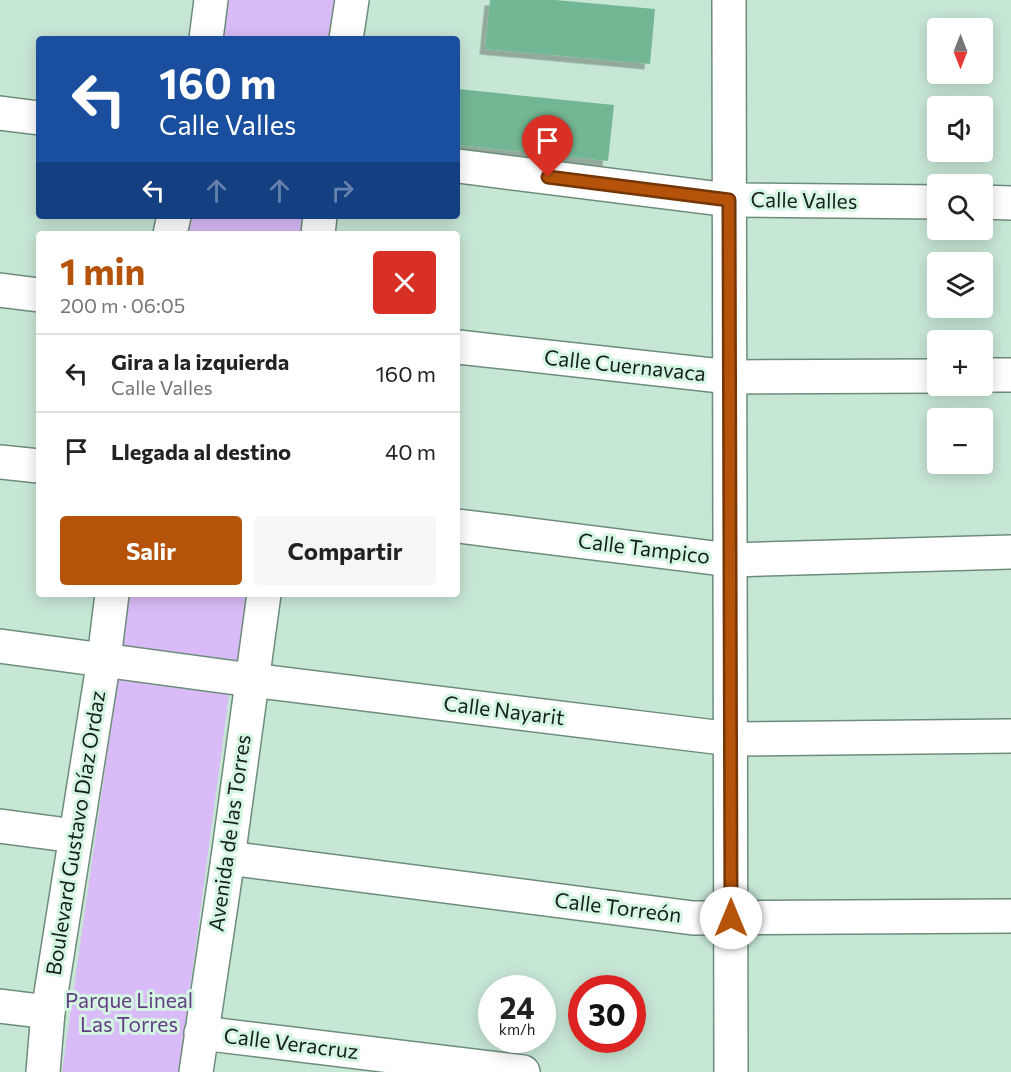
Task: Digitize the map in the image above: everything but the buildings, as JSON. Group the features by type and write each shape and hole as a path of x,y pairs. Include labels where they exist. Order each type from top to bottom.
{"street":[{"path":"206,36 211,0"},
{"path":"346,36 352,0"},
{"path":"729,0 732,1072"},
{"path":"0,113 36,118"},
{"name":"Calle Valles","path":"460,166 729,200 927,202"},
{"path":"993,202 1011,203"},
{"path":"0,290 36,295"},
{"name":"Calle Cuernavaca","path":"460,348 730,377 927,376"},
{"path":"993,375 1011,375"},
{"path":"0,462 36,466"},
{"name":"Calle Tampico","path":"460,526 730,560 1011,552"},
{"name":"Boulevard Gustavo Díaz Ordaz","path":"43,1072 48,1012 104,659 112,597"},
{"name":"Avenida de las Torres","path":"196,1072 264,597"},
{"name":"Calle Nayarit","path":"0,646 251,680 731,739 1011,736"},
{"path":"0,826 75,836"},
{"name":"Calle Torreón","path":"228,858 693,918 1011,916"},
{"path":"0,1006 48,1012"},
{"name":"Calle Veracruz","path":"201,1033 523,1072"}],"green space":[{"path":"214,0 335,0 329,36 208,36"},
{"path":"183,219 303,219 301,231 181,231"},
{"name":"Parque Lineal Las Torres","path":"130,597 249,597 238,672 232,672 179,1072 62,1072"}],"route":[{"path":"548,177 729,200 731,918"}]}
